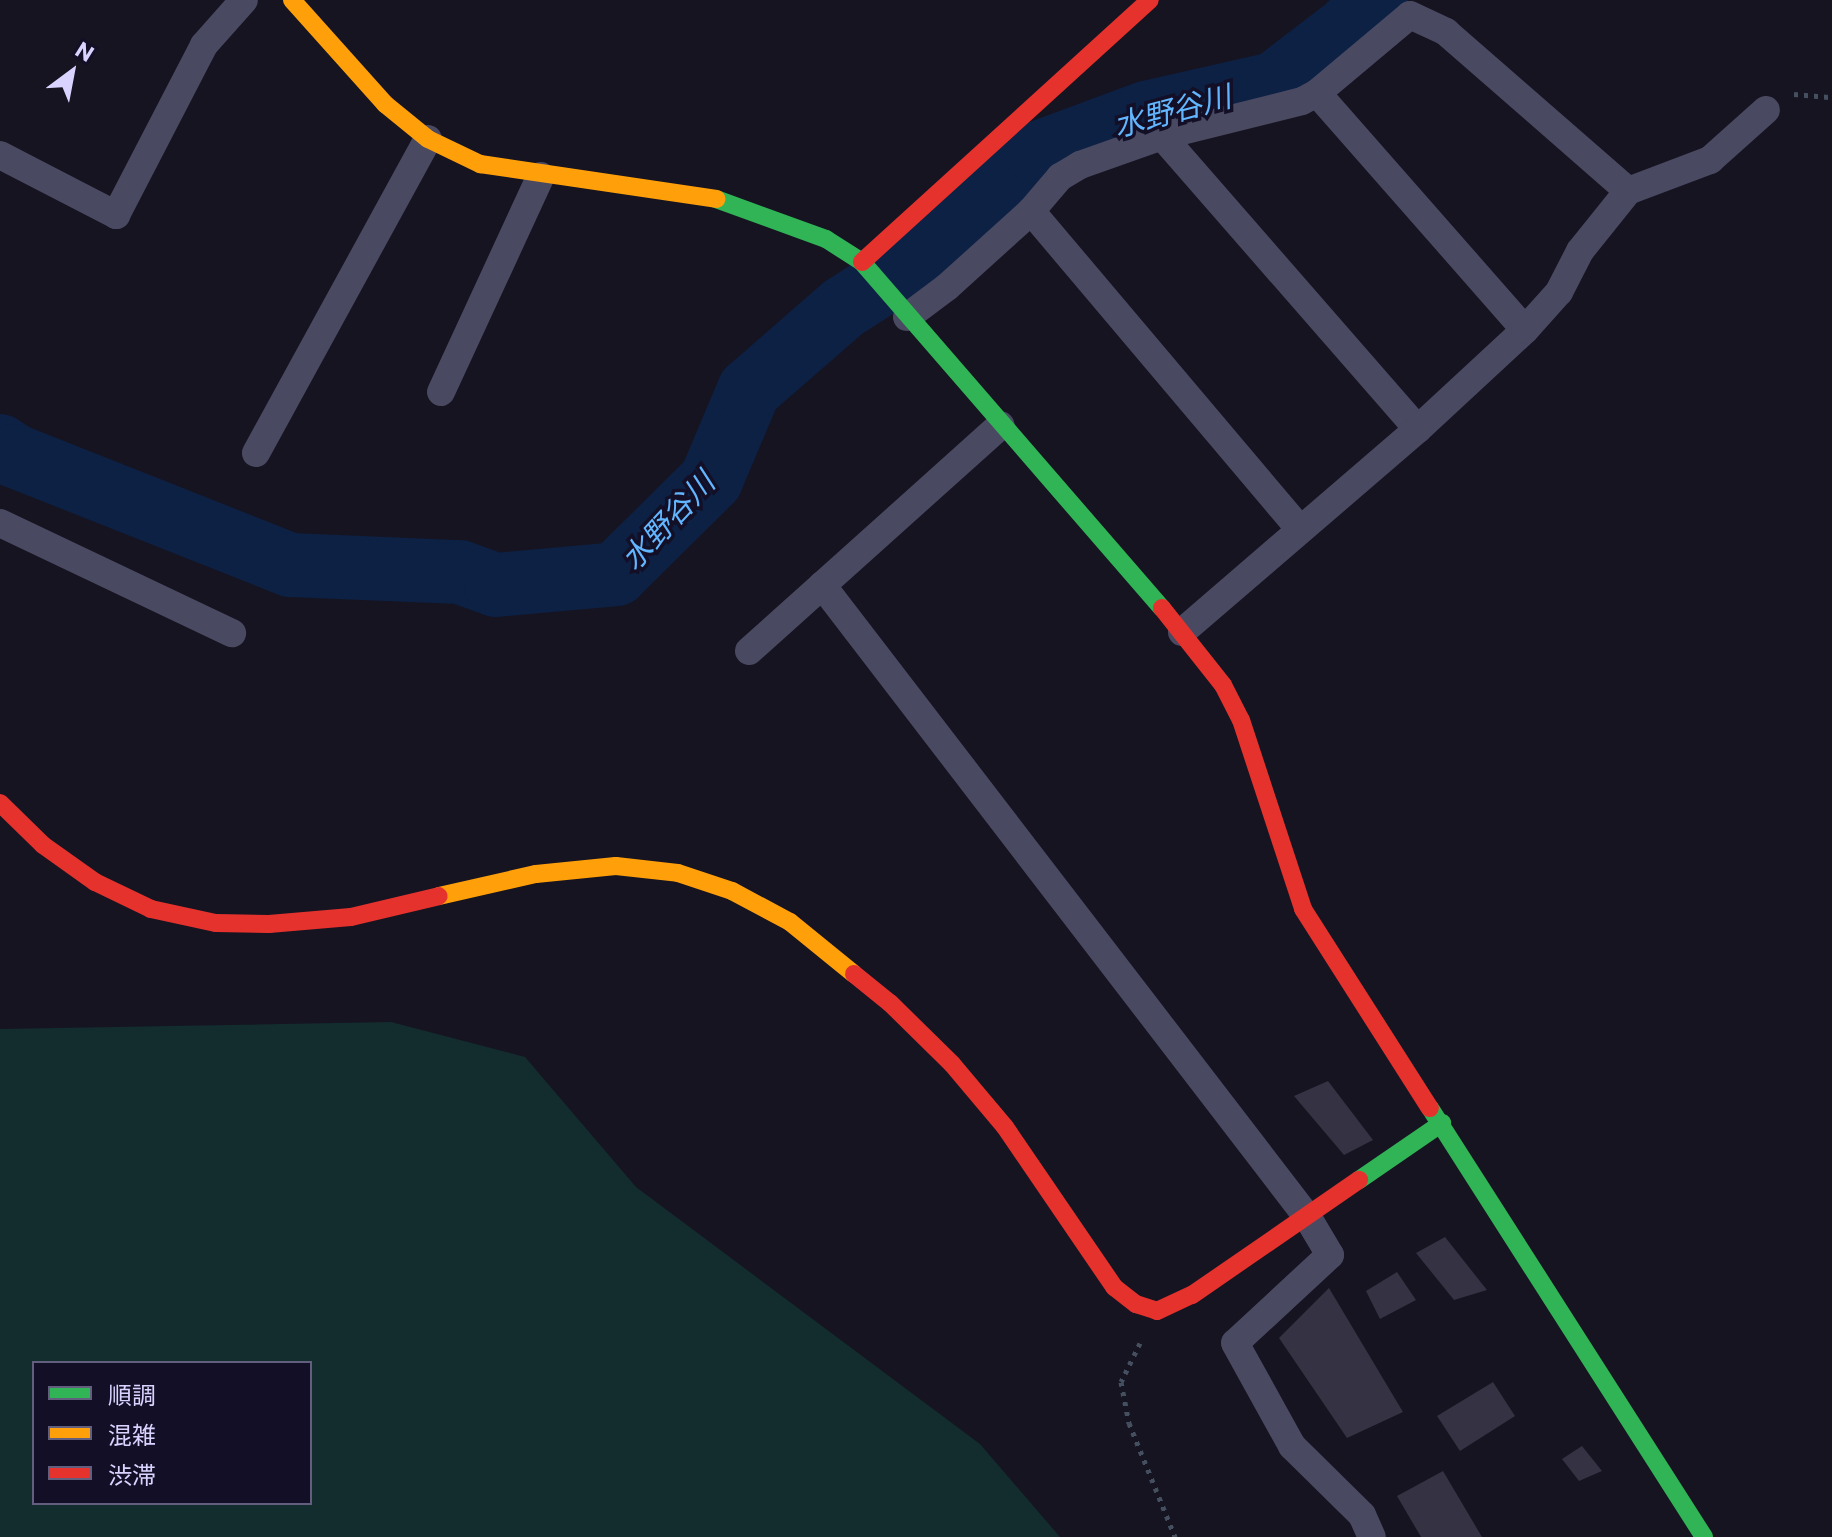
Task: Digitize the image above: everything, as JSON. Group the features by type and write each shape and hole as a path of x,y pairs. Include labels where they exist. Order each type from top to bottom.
{"street":[{"path":"0,155 116,215 204,45 244,0"},
{"path":"292,0 385,104 428,139 480,164 541,176 656,188 725,200 826,239 867,269 1182,632 1223,685 1241,720 1303,909 1704,1537"},
{"path":"867,269 1147,1"},
{"path":"901,310 947,287 1031,211 1060,177 1080,165 1162,136 1302,101 1317,93 1410,15 1446,32 1628,191"},
{"path":"1317,93 1525,330"},
{"path":"1182,632 1299,528 1418,429 1525,330 1559,292 1580,251 1628,191 1710,160 1766,110"},
{"path":"1162,136 1418,429"},
{"path":"256,453 428,139"},
{"path":"441,392 541,176"},
{"path":"1031,211 1299,528"},
{"path":"749,651 1001,425"},
{"path":"0,523 232,633"},
{"path":"822,585 1308,1218 1330,1255 1235,1343 1292,1446 1362,1515 1372,1537"},
{"path":"0,803 43,845 95,882 151,909 216,923 269,924 351,917 536,874 616,866 678,873 732,891 790,922 890,1003 932,1044 1005,1127 1114,1287 1136,1304 1157,1311 1192,1295 1442,1123"}],"path":[{"path":"1157,1311 1121,1382 1129,1423 1175,1537"}],"green space":[{"path":"391,1022 525,1057 636,1187 980,1444 1060,1537 0,1537 0,1029"}],"building":[{"path":"1328,1081 1373,1140 1344,1155 1294,1096"},
{"path":"1445,1237 1487,1290 1454,1300 1416,1253"},
{"path":"1397,1272 1416,1300 1380,1319 1366,1291"},
{"path":"1329,1288 1403,1412 1347,1438 1279,1338"},
{"path":"1493,1382 1515,1416 1460,1451 1437,1416"},
{"path":"1582,1446 1602,1471 1579,1481 1562,1459"},
{"path":"1443,1471 1482,1537 1421,1537 1397,1496"}],"waterway":[{"name":"水野谷川","path":"0,446 15,456 290,565 460,572 496,585 616,574 711,480 749,390 843,308 927,254 1038,153 1146,113 1274,84 1346,29 1376,0"}],"traffic: fast":[{"path":"716,199 826,239 862,262 1162,608"},
{"path":"1430,1108 1704,1537"},
{"path":"1359,1180 1442,1123"}],"traffic: slow":[{"path":"292,0 385,104 428,139 480,164 716,199"},
{"path":"439,896 536,874 616,866 678,873 732,891 790,922 854,974"}],"traffic: jam":[{"path":"862,262 1150,0"},
{"path":"1162,608 1223,685 1241,720 1303,909 1430,1108"},
{"path":"0,803 43,845 95,882 151,909 216,923 269,924 351,917 439,896"},
{"path":"854,974 890,1003 952,1064 1005,1127 1114,1287 1136,1304 1157,1311 1192,1295 1359,1180"}]}
